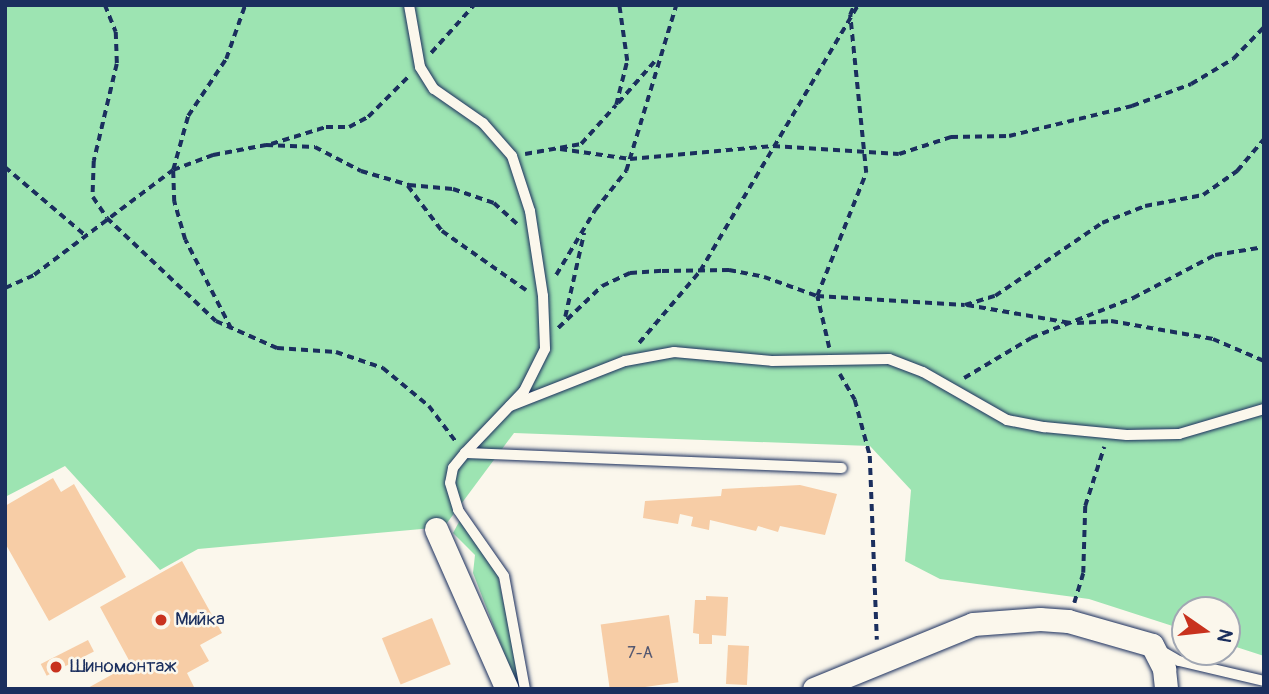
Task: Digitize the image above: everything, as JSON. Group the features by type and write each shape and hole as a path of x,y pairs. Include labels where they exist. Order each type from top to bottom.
{"street":[{"path":"436,529 507,689"},
{"path":"814,689 974,624 1068,621 1152,645 1164,669 1166,689"}],"lane":[{"path":"409,5 420,67 433,89 483,123 512,156 530,211 543,296 545,342 536,374 453,468 452,496 504,576 525,689"},
{"path":"510,406 625,361 674,352 772,361 889,359 1007,420 1108,433 1179,434 1264,409"},
{"path":"465,453 842,468"},
{"path":"1152,645 1179,662 1264,681"}],"path":[{"path":"105,5 116,32 117,64 94,161 93,197 107,218 182,292 231,329 277,348 337,352 383,368 429,405 465,453"},
{"path":"231,329 184,240 174,202 173,170 188,116 226,59 245,5"},
{"path":"5,288 34,275 173,170 213,155 266,145 326,127 349,127 368,117 420,67 474,5"},
{"path":"616,106 627,61 619,5"},
{"path":"406,184 442,231 460,248 516,286 543,296 585,227 626,171 656,61 676,5"},
{"path":"625,361 699,271 856,5"},
{"path":"850,15 866,173 817,296 832,360 855,400 866,433 878,663"},
{"path":"560,149 630,159 773,146 863,149 899,154 951,137 1009,136 1132,106 1191,84 1233,59 1264,27"},
{"path":"512,156 581,144 656,61"},
{"path":"965,305 995,296 1102,223 1145,206 1203,195 1237,171 1264,139"},
{"path":"266,145 315,147 361,171 406,184 453,189 494,203 519,226"},
{"path":"5,167 85,235"},
{"path":"563,322 585,227"},
{"path":"947,387 1031,338 1072,324 1216,255 1264,247"},
{"path":"545,342 602,286 630,273 699,271 764,277 817,296 965,305 1072,324 1111,321 1213,339 1264,361"},
{"path":"1068,621 1083,573 1085,506 1108,433"}],"green space":[{"path":"5,5 1264,5 1264,656 1241,649 1241,596 1171,596 1171,625 1089,599 940,579 905,561 911,490 870,446 514,433 444,527 198,549 160,570 65,466 5,497"},
{"path":"460,520 498,576 522,689 518,689 473,573 475,555 453,533"}],"building":[{"path":"53,478 61,492 74,484 126,577 49,621 5,543 5,506"},
{"path":"800,485 837,494 825,535 780,526 778,532 758,526 756,531 710,520 709,530 691,526 693,517 680,514 678,524 643,518 645,501 721,496 722,489"},
{"name":"Мийка","path":"182,561 222,633 200,645 209,661 187,673 195,689 86,689 131,664 100,607"},
{"path":"706,596 728,597 726,636 712,635 712,644 699,644 699,634 693,633 695,600 706,600"},
{"path":"669,615 678,682 610,689 601,625"},
{"path":"432,618 451,664 401,685 382,638"},
{"path":"88,640 94,652 47,676 41,664"},
{"path":"728,645 749,646 747,685 726,684"}],"place":[{"name":"Мийка","path":"161,620"},
{"name":"Шиномонтаж","path":"56,667"}]}
